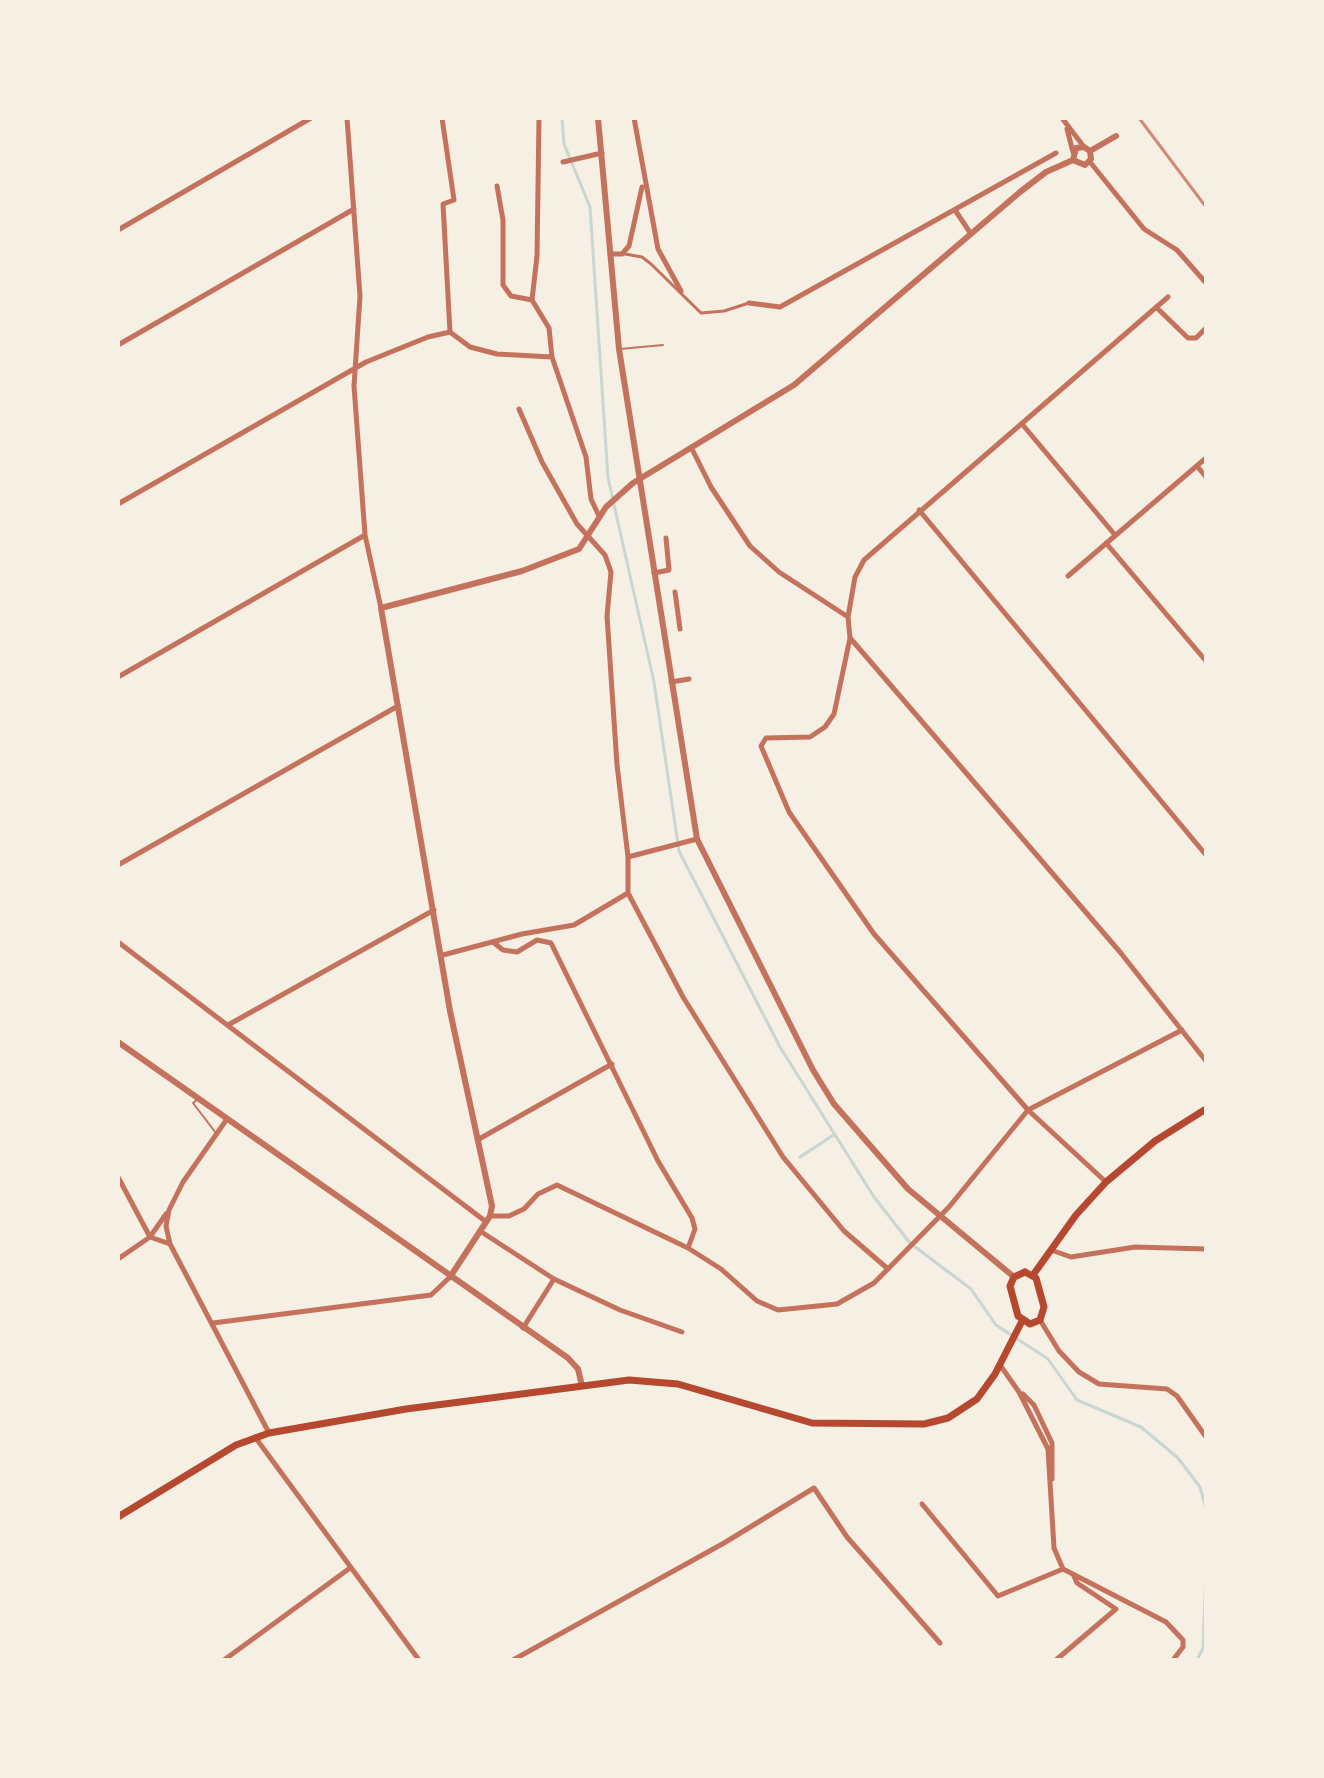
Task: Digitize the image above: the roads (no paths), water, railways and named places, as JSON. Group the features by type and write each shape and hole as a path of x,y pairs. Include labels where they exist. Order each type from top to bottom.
{"main road":[{"path":"1033,1275 1106,1182 1155,1141 1206,1109"},
{"path":"1025,1272 1033,1275 1044,1307 1040,1320 1030,1324 1022,1321 1010,1290 1014,1277 1025,1272"},
{"path":"118,1517 212,1459 269,1433 324,1421 582,1386 655,1380 812,1423 891,1426 948,1418 977,1399 1000,1365 1022,1321"}],"street":[{"path":"118,230 311,118"},
{"path":"213,1323 431,1295 450,1277 488,1218 489,1184 450,1011 435,910 365,535 354,386 360,296 347,118"},
{"path":"442,118 454,200 443,204 450,332"},
{"path":"539,118 537,256 532,300 549,328 552,357 586,457 591,499 599,516"},
{"path":"598,118 619,349 697,839 813,1070 834,1104 883,1164 1014,1277"},
{"path":"634,118 643,182 658,249 681,291"},
{"path":"1062,118 1087,149 1090,162 1144,229 1177,250 1206,283"},
{"path":"1066,125 1073,156 1080,166 1090,162"},
{"path":"381,608 565,557 579,549 606,507 639,479 794,385 1042,175 1116,136"},
{"path":"563,162 602,153"},
{"path":"610,254 642,257 701,313 724,311 749,303 780,307 1056,153"},
{"path":"1035,164 1042,175"},
{"path":"622,254 629,246 643,182"},
{"path":"497,186 503,220 503,285 511,296 532,300"},
{"path":"118,345 354,209"},
{"path":"955,210 971,234"},
{"path":"1106,1182 1028,1110 874,934 789,812 763,751 766,738 795,740 825,727 840,695 850,638 848,617 855,577 864,560 1168,297"},
{"path":"1156,307 1188,338 1205,333"},
{"path":"118,504 356,367 428,337 450,332 470,347 497,354 552,357"},
{"path":"519,409 542,462 577,524 605,555 611,572 607,616 617,765 628,857 628,893 683,997 783,1157 844,1231 888,1269"},
{"path":"1022,424 1115,535"},
{"path":"691,446 711,487 750,546 779,572 848,617"},
{"path":"1068,576 1206,458"},
{"path":"1197,466 1206,477"},
{"path":"919,510 1206,855"},
{"path":"118,677 365,535"},
{"path":"654,573 669,570 666,538"},
{"path":"1106,543 1206,661"},
{"path":"675,592 680,629"},
{"path":"850,638 1120,952 1206,1061"},
{"path":"671,682 689,679"},
{"path":"118,865 398,706"},
{"path":"628,857 697,839"},
{"path":"443,955 574,925 628,893"},
{"path":"228,1025 435,910"},
{"path":"493,942 503,950 517,952 537,940 551,943 658,1161 692,1218 695,1229 688,1248"},
{"path":"118,942 488,1218 509,1216 524,1209 538,1194 557,1185 688,1248 721,1269 757,1301 778,1310 837,1304 857,1296 940,1216 1028,1110 1182,1030"},
{"path":"118,1042 575,1364 582,1386"},
{"path":"479,1139 612,1064"},
{"path":"118,1259 150,1237 227,1119"},
{"path":"118,1177 150,1237 170,1244"},
{"path":"169,1210 170,1244 269,1433"},
{"path":"480,1231 554,1279 620,1310 682,1332"},
{"path":"1051,1250 1071,1257 1135,1247 1206,1249"},
{"path":"523,1328 554,1279"},
{"path":"1040,1320 1059,1351 1079,1372 1099,1384 1167,1389 1177,1396 1206,1437"},
{"path":"1000,1365 1019,1392 1048,1449 1054,1548 1063,1569 1166,1622 1183,1640 1183,1647 1173,1660"},
{"path":"255,1437 419,1660"},
{"path":"513,1660 724,1543 814,1488 847,1537 940,1643"},
{"path":"922,1504 998,1596 1063,1569"},
{"path":"224,1660 350,1568"},
{"path":"1056,1660 1116,1609 1077,1583 1074,1575"}],"lane":[{"path":"619,349 663,345"},
{"path":"198,1100 193,1103 217,1134"}],"waterway":[{"path":"562,118 564,144 590,207 608,478 654,682 679,851 780,1047 874,1197 910,1243 971,1289 996,1325 1048,1359 1077,1400 1141,1427 1178,1458 1200,1487 1206,1509"},
{"path":"800,1157 835,1134"},
{"path":"1197,1660 1203,1648 1206,1573"}],"railway":[{"path":"1139,118 1206,207"}]}
